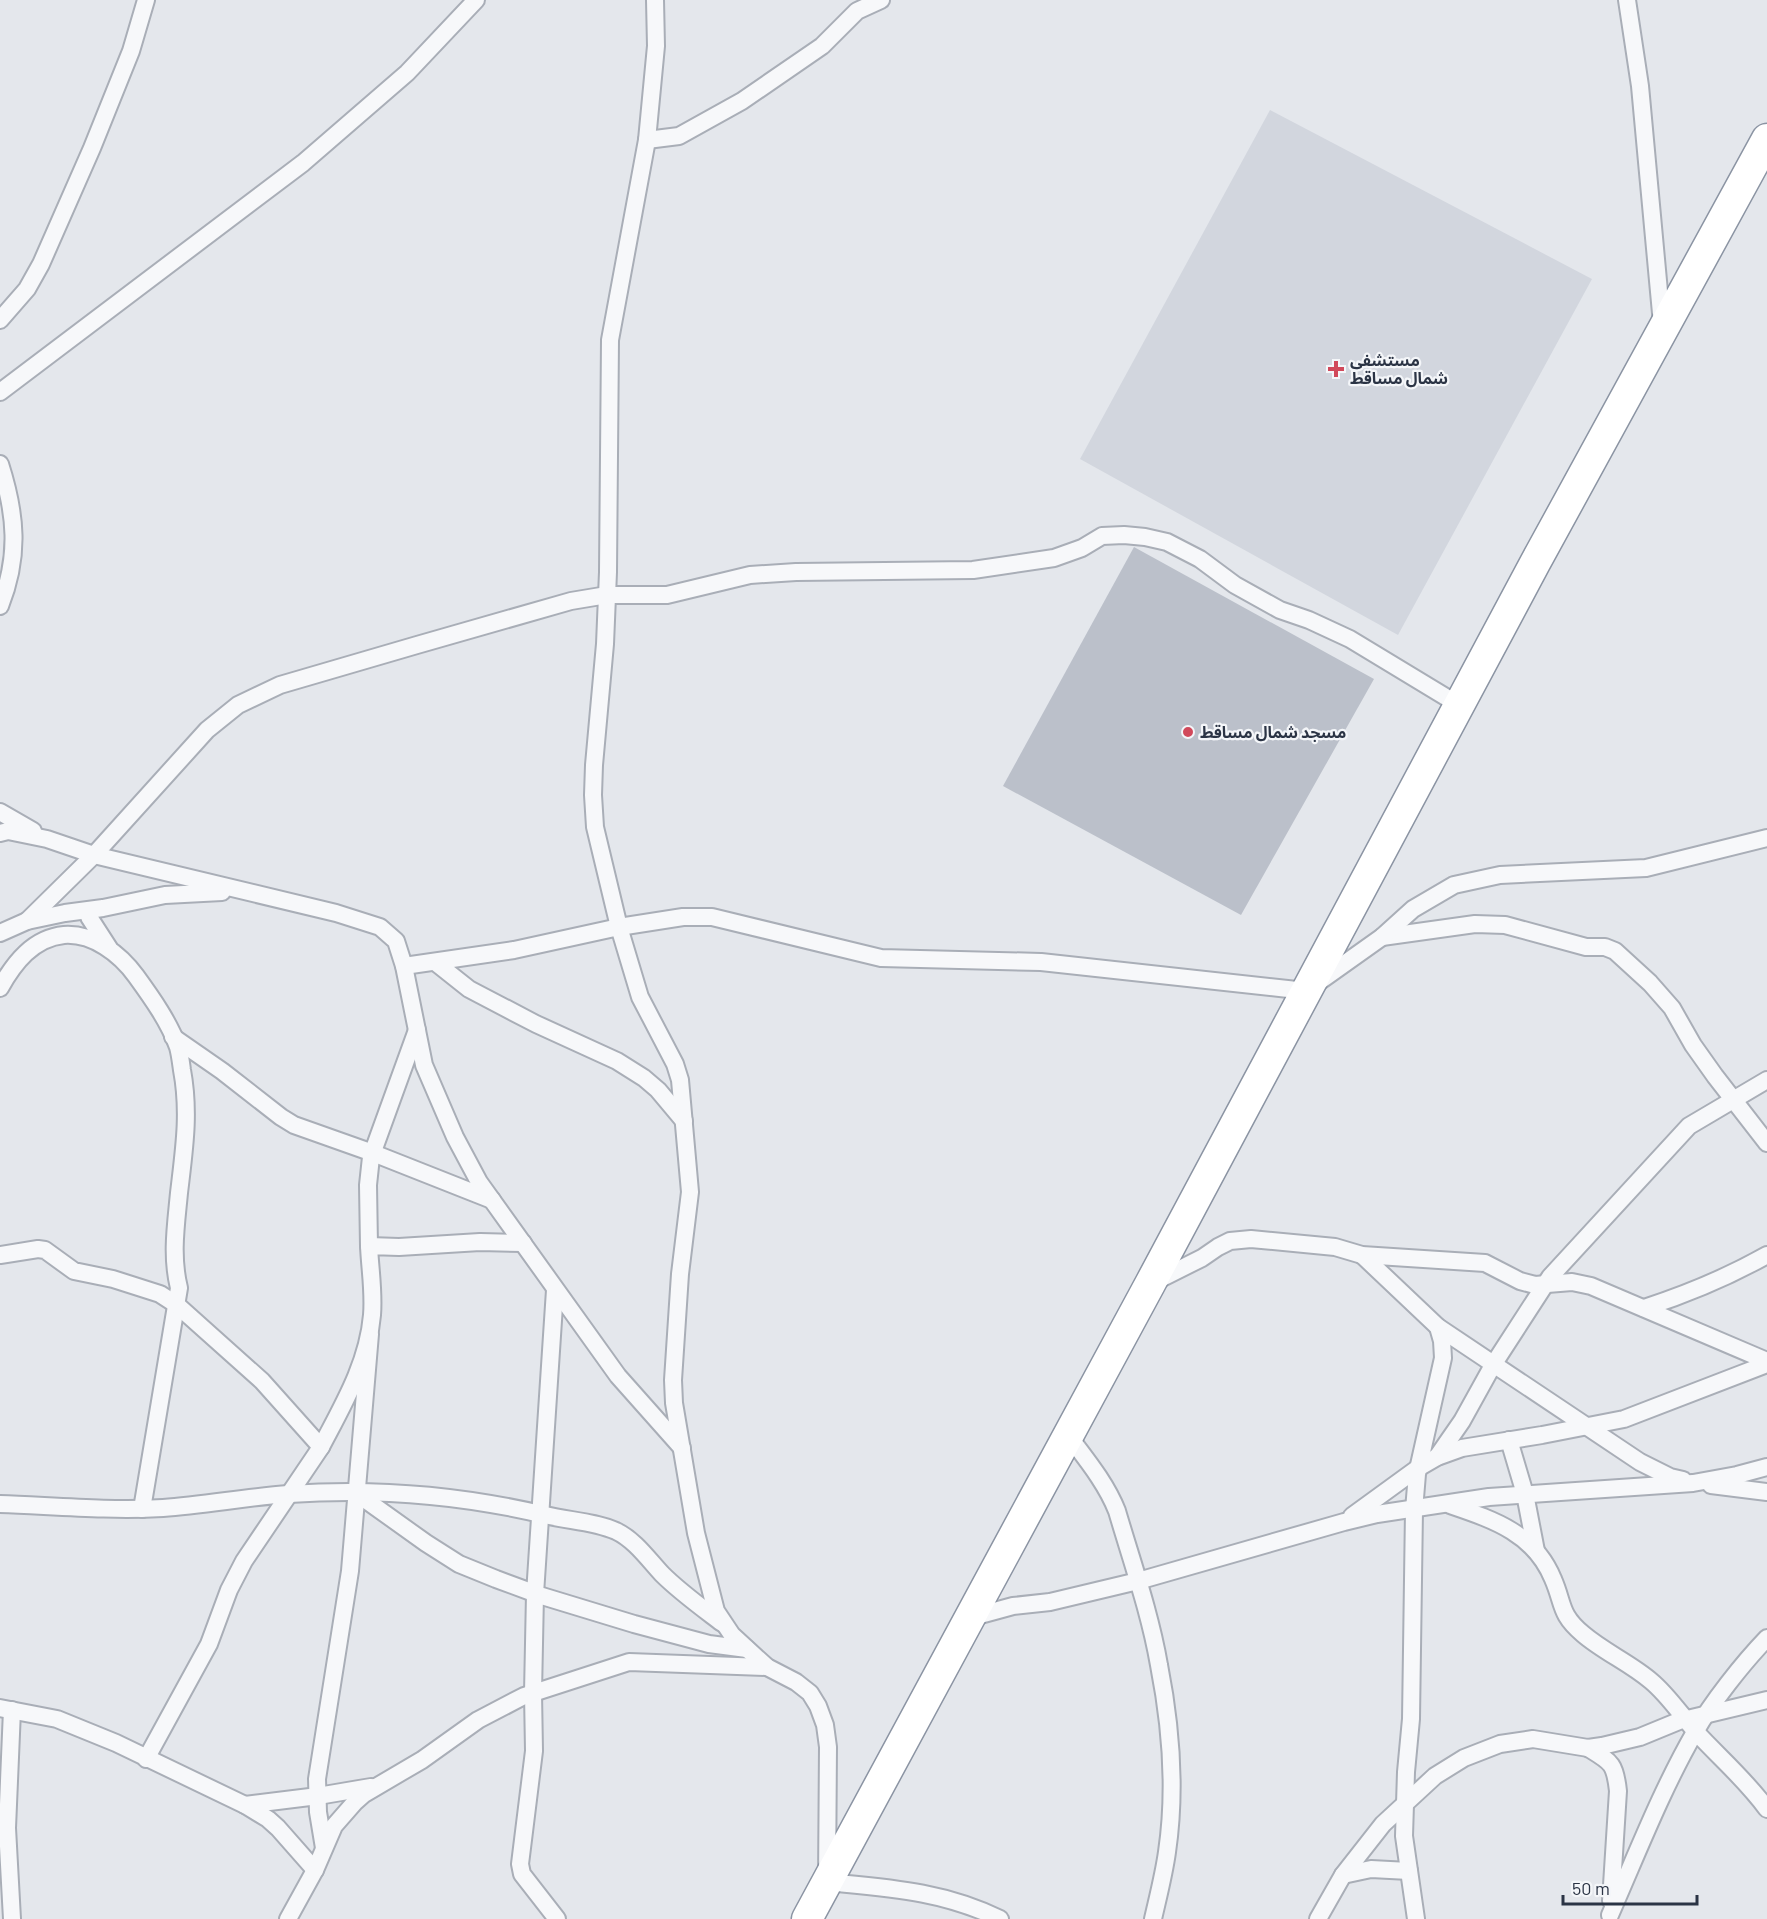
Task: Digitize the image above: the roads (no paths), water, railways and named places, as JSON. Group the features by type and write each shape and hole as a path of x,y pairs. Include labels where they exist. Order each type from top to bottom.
{"highway":[{"path":"807,1919 1459,705 1767,139"}],"street":[{"path":"0,320 27,289 41,264 92,148 131,51 146,0"},
{"path":"0,392 303,163 407,73 476,0"},
{"path":"655,0 656,46 647,140 610,340 607,595 593,795 595,827 619,927 640,997 680,1080 690,1192 680,1274 674,1403 696,1533 716,1611 722,1623"},
{"path":"647,140 679,136 742,101 822,46 857,11 881,0"},
{"path":"1627,0 1640,86 1663,331"},
{"path":"0,464 12,513 14,551 7,590 0,606"},
{"path":"27,921 94,855 207,730 238,705 280,686 417,645 571,601 607,595 668,595 750,574 973,570 1054,558 1082,548 1102,536 1124,534 1167,542 1200,559 1235,585 1280,610 1309,620 1350,639 1459,705"},
{"path":"0,813 47,839"},
{"path":"0,833 8,831 47,839 94,855 336,914 380,927 396,942 404,966 424,1065 455,1137 479,1182 618,1376 682,1448"},
{"path":"404,966 514,950 619,927 683,917 712,917 881,958 1041,962 1306,991 1382,937 1413,909 1454,885 1500,875 1646,868 1767,838"},
{"path":"0,933 27,921 65,913 96,913 165,896 238,890"},
{"path":"0,988 22,955 43,941 62,935 96,913"},
{"path":"96,913 109,948"},
{"path":"1382,937 1475,924 1505,925 1586,947 1605,947 1615,951 1650,983 1672,1008 1694,1045 1767,1143"},
{"path":"62,935 76,935 109,948 137,977 157,1006 178,1047 187,1102 186,1141 174,1238 179,1288 142,1509"},
{"path":"435,962 469,989 536,1024 617,1061 644,1078 658,1089 684,1121"},
{"path":"324,1848 317,1779 350,1571 372,1313 368,1185 372,1153 417,1029"},
{"path":"172,1036 294,1125 492,1200"},
{"path":"1437,1457 1462,1421 1493,1365 1545,1285 1571,1254 1689,1126 1767,1080"},
{"path":"1150,1284 1230,1241 1251,1239 1335,1247 1362,1255 1485,1263 1520,1281 1535,1285 1572,1282 1591,1286 1767,1362"},
{"path":"369,1246 399,1247 480,1242 523,1243"},
{"path":"0,1255 45,1250 74,1271 160,1294 177,1305 262,1381 321,1447"},
{"path":"1362,1255 1438,1328 1640,1462 1670,1477 1694,1483 1767,1492"},
{"path":"1644,1308 1704,1286 1767,1255"},
{"path":"555,1290 535,1594 532,1693 534,1751 520,1864 525,1880 557,1919"},
{"path":"1416,1919 1404,1836 1411,1719 1414,1510 1418,1468 1443,1358 1442,1341 1438,1328"},
{"path":"146,1758 209,1644 229,1590 244,1561 321,1447 359,1371 370,1334"},
{"path":"1344,1522 1418,1468 1437,1457 1462,1448 1624,1419 1767,1362"},
{"path":"1068,1435 1095,1470 1112,1499 1138,1581 1159,1664 1170,1743 1170,1818 1167,1852 1153,1919"},
{"path":"1509,1440 1525,1494 1536,1551"},
{"path":"969,1618 1013,1606 1050,1602 1138,1581 1377,1514 1525,1494 1694,1483 1767,1467"},
{"path":"356,1492 459,1564 535,1594 634,1624 709,1644 747,1648"},
{"path":"0,1504 142,1509 289,1494 356,1492 418,1494 510,1507 600,1525 618,1532 630,1540 683,1593 722,1623 767,1667 796,1682 810,1693 818,1706 825,1725 828,1747 827,1882 904,1889 944,1897 973,1912 1000,1919"},
{"path":"1447,1504 1500,1523 1536,1551 1547,1565 1555,1583 1563,1613 1571,1622 1583,1634 1656,1685 1690,1725 1746,1782 1767,1809"},
{"path":"1318,1919 1343,1875 1383,1824 1448,1766 1500,1744 1533,1739 1588,1748 1690,1725 1707,1714 1767,1638"},
{"path":"288,1919 315,1870 334,1826 344,1814 364,1794 422,1760 478,1720 532,1693 629,1662 767,1667"},
{"path":"1707,1714 1767,1700"},
{"path":"12,1919 5,1867 6,1709 57,1719 116,1743 245,1805 278,1828 315,1870"},
{"path":"1610,1917 1690,1725"},
{"path":"1588,1748 1612,1765 1616,1775 1618,1791 1610,1917"},
{"path":"245,1805 378,1786"},
{"path":"1343,1875 1371,1869 1409,1871"}],"place":[{"name":"مستشفى شمال مساقط","path":"1336,369"},
{"name":"مسجد شمال مساقط","path":"1188,732"}]}
